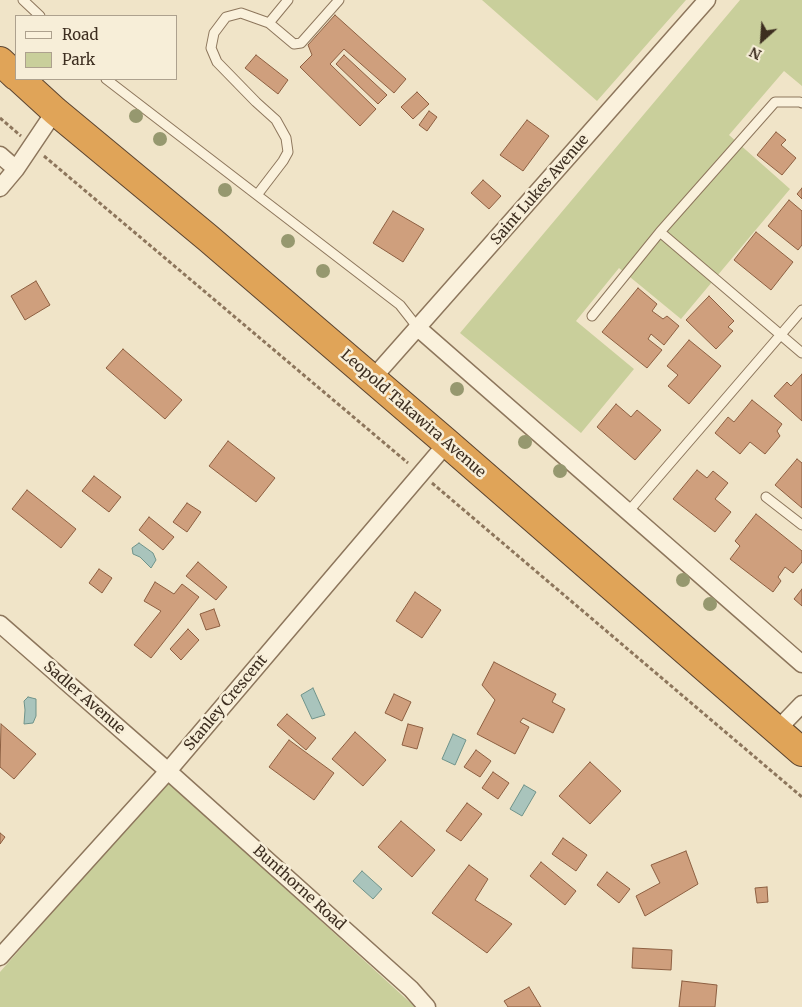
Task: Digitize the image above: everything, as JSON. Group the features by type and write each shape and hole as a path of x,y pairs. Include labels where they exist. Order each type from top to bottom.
{"highway":[{"path":"0,61 15,75"},
{"name":"Leopold Takawira Avenue","path":"21,80 55,111 208,238 447,443 802,752"}],"street":[{"name":"Saint Lukes Avenue","path":"372,379 707,0"},
{"path":"0,188 16,169 55,111"},
{"path":"0,155 16,169"},
{"path":"418,328 802,664"},
{"name":"Stanley Crescent","path":"0,957 168,771 447,443"},
{"name":"Sadler Avenue","path":"0,624 168,771"},
{"path":"776,731 802,704"},
{"name":"Bunthorne Road","path":"168,771 411,989 427,1007"}],"lane":[{"path":"23,0 39,15"},
{"path":"269,23 288,0"},
{"path":"257,195 288,152 286,138 276,120 218,62 211,48 214,33 226,17 241,13 269,23 294,44 301,43 339,0"},
{"path":"107,80 400,305 418,328"},
{"path":"592,316 660,232 775,102 802,103"},
{"path":"660,232 802,353"},
{"path":"628,512 802,310"},
{"path":"766,496 802,525"}],"path":[{"path":"0,118 802,797"}],"green space":[{"path":"482,0 686,0 597,101"},
{"path":"740,0 802,0 802,86 784,71 729,135 790,189 681,319 619,268 576,321 634,369 581,433 460,333"},
{"path":"168,781 415,1007 0,1007 0,972"}],"water":[{"path":"139,543 153,553 156,560 151,568 140,557 133,554 132,548"},
{"path":"313,688 325,715 312,719 301,695"},
{"path":"28,697 36,699 36,716 33,723 24,724 24,701"},
{"path":"453,734 466,740 455,765 442,759"},
{"path":"524,785 536,792 522,816 510,809"},
{"path":"362,871 382,889 373,899 353,881"}],"building":[{"path":"335,15 406,79 394,93 344,49 330,64 376,109 360,126 300,67 312,55 308,45"},
{"path":"256,55 288,80 278,94 245,68"},
{"path":"344,55 387,95 378,104 336,64"},
{"path":"417,92 429,104 413,119 401,107"},
{"path":"429,111 437,117 427,131 419,125"},
{"path":"527,120 549,136 523,171 500,155"},
{"path":"776,132 786,140 781,145 796,158 782,175 757,155"},
{"path":"483,180 501,196 489,209 471,193"},
{"path":"802,188 802,199 797,194"},
{"path":"789,200 802,211 802,245 798,250 768,226"},
{"path":"393,211 424,229 403,262 373,243"},
{"path":"756,232 793,262 771,290 734,260"},
{"path":"36,281 50,305 25,320 11,296"},
{"path":"638,288 657,304 652,311 663,319 667,316 679,326 664,345 651,334 648,339 662,350 647,368 602,332"},
{"path":"709,296 734,321 728,327 733,331 716,349 686,320"},
{"path":"689,340 721,366 689,404 668,386 678,375 667,366"},
{"path":"123,349 182,400 165,419 106,368"},
{"path":"802,374 802,421 774,396 787,382 791,386"},
{"path":"752,400 782,424 777,431 780,436 765,454 750,442 740,454 715,433 728,417 734,422"},
{"path":"616,404 631,417 637,410 661,430 635,460 597,427"},
{"path":"228,441 275,478 256,502 209,466"},
{"path":"797,459 802,463 802,508 775,485"},
{"path":"697,470 707,478 713,471 728,483 715,499 731,512 715,532 673,499"},
{"path":"94,476 121,497 109,512 82,491"},
{"path":"27,490 76,529 61,548 12,509"},
{"path":"187,503 201,512 187,532 173,522"},
{"path":"756,514 802,551 802,562 793,573 785,567 778,577 781,581 773,592 730,559 740,546 735,541"},
{"path":"149,517 174,537 163,550 139,530"},
{"path":"198,562 227,587 216,600 186,576"},
{"path":"99,569 112,578 102,593 89,583"},
{"path":"155,582 174,594 182,584 199,597 151,658 134,645 161,611 144,601"},
{"path":"802,589 802,606 794,599"},
{"path":"415,592 441,610 422,638 396,621"},
{"path":"214,609 220,626 206,630 200,614"},
{"path":"188,629 199,640 181,660 170,649"},
{"path":"494,662 556,694 552,702 565,709 553,733 523,718 520,722 529,727 515,754 477,734 495,700 482,685"},
{"path":"394,694 411,702 402,721 385,713"},
{"path":"287,714 316,738 306,750 277,725"},
{"path":"1,724 36,754 14,779 0,767"},
{"path":"408,724 423,728 417,749 402,745"},
{"path":"355,732 386,760 363,786 332,759"},
{"path":"289,740 334,773 314,800 269,767"},
{"path":"476,750 491,761 480,777 464,767"},
{"path":"590,762 621,791 590,824 559,796"},
{"path":"493,772 509,783 498,799 482,788"},
{"path":"467,803 482,814 461,841 446,831"},
{"path":"401,821 435,850 412,877 378,847"},
{"path":"0,833 5,837 0,844"},
{"path":"563,838 587,855 576,871 552,854"},
{"path":"686,851 698,884 645,916 636,896 660,883 651,865"},
{"path":"541,862 576,891 565,905 530,876"},
{"path":"469,865 488,879 475,900 512,924 487,953 432,913"},
{"path":"607,872 630,889 619,903 597,885"},
{"path":"767,887 768,902 757,903 755,888"},
{"path":"633,948 672,950 671,970 632,968"},
{"path":"682,981 717,985 715,1007 679,1007"},
{"path":"529,987 541,1007 508,1007 504,1001"}]}
